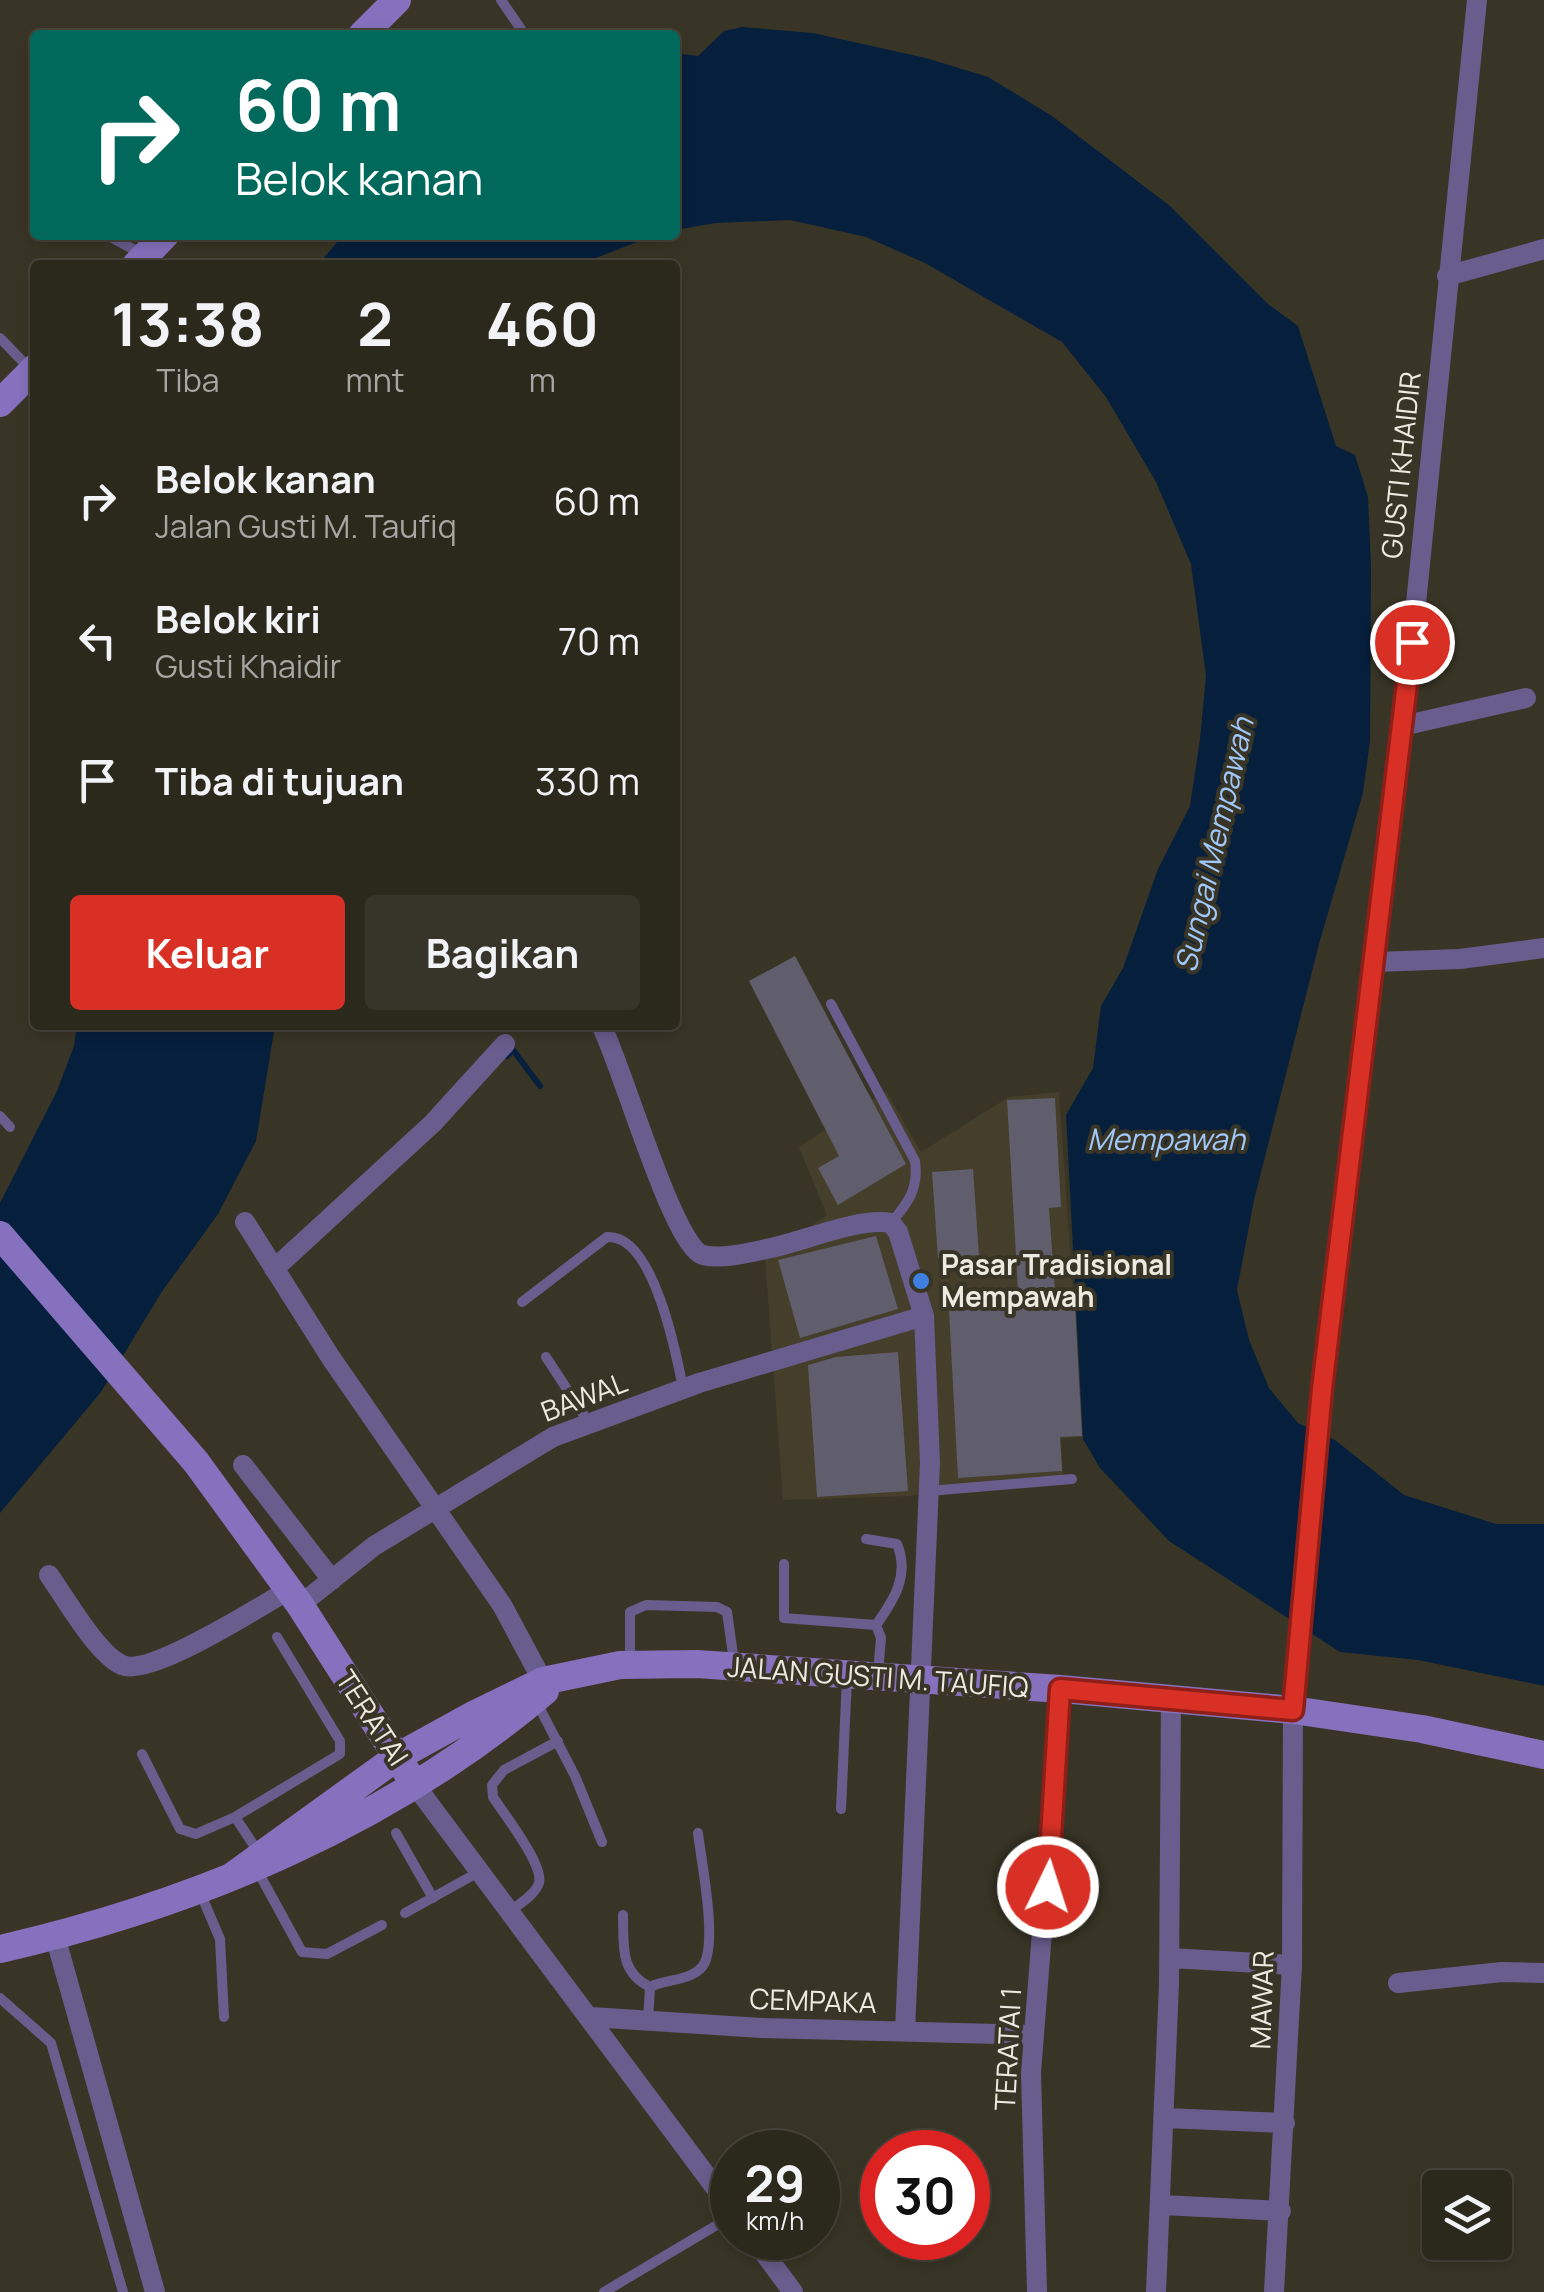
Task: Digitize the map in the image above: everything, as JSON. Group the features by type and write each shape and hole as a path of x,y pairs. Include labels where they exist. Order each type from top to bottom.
{"main road":[{"path":"367,30 397,0"},
{"path":"141,260 161,240"},
{"path":"0,403 30,372"},
{"name":"TERATAI","path":"0,1236 196,1462 295,1597 415,1785"},
{"name":"JALAN GUSTI M. TAUFIQ","path":"249,1866 397,1757 548,1686 630,1665 1060,1689 1293,1710 1422,1728 1544,1755"},
{"name":"JALAN GUSTI M. TAUFIQ","path":"0,1948 55,1936 199,1889 371,1811 486,1738 548,1686"}],"street":[{"name":"GUSTI KHAIDIR","path":"1293,1710 1322,1389 1402,726 1477,0"},
{"path":"1447,276 1544,249"},
{"path":"1402,726 1526,698"},
{"path":"1375,962 1460,959 1544,948"},
{"path":"604,1030 658,1180 692,1248 700,1254 763,1250 868,1223 891,1223 898,1232 924,1316 929,1490 905,2031"},
{"path":"274,1269 433,1123 505,1044"},
{"path":"244,1222 331,1358 502,1605 548,1686"},
{"name":"BAWAL","path":"49,1576 105,1652 130,1668 144,1666 332,1580 374,1546 516,1457 589,1424 684,1389 924,1316"},
{"path":"242,1465 332,1580"},
{"name":"TERATAI 1","path":"1037,2292 1033,2035 1048,1887 1060,1689"},
{"path":"1156,2292 1170,1958 1171,1699"},
{"name":"MAWAR","path":"1274,2292 1292,1965 1293,1710"},
{"name":"TERATAI","path":"415,1785 477,1873 591,2017 710,2182"},
{"path":"55,1936 155,2292"},
{"path":"1170,1958 1292,1965"},
{"path":"1398,1983 1502,1972 1544,1973"},
{"name":"CEMPAKA","path":"591,2017 1033,2035"},
{"path":"1164,2118 1285,2124"},
{"path":"1162,2205 1281,2211"},
{"path":"769,2260 793,2292"}],"lane":[{"path":"501,0 522,30"},
{"path":"114,240 141,260"},
{"path":"0,338 30,366"},
{"path":"831,1004 915,1161 912,1198 891,1223"},
{"path":"0,1116 10,1127"},
{"path":"522,1302 607,1237 620,1236 628,1241 652,1282 669,1321 684,1389"},
{"path":"546,1357 589,1424"},
{"path":"929,1490 1072,1479"},
{"path":"866,1539 897,1544 902,1560 899,1587 876,1625"},
{"path":"784,1564 784,1618 876,1625"},
{"path":"630,1665 630,1612 646,1605 717,1607 726,1612 734,1668"},
{"path":"876,1625 882,1638 878,1679"},
{"path":"142,1754 180,1829 196,1834 235,1817 340,1754 340,1740 276,1637"},
{"path":"842,1809 848,1677"},
{"path":"548,1686 558,1741 602,1842"},
{"path":"508,1912 533,1893 540,1882 538,1866 493,1797 492,1785 504,1770 558,1741"},
{"path":"235,1817 249,1866 302,1952 327,1954 382,1925"},
{"path":"396,1833 432,1898"},
{"path":"650,1987 692,1974 708,1957 698,1833"},
{"path":"405,1913 477,1873"},
{"path":"199,1889 220,1939 224,2017"},
{"path":"623,1914 625,1964 633,1976 650,1987"},
{"path":"648,2020 650,1987"},
{"path":"0,1998 51,2043 122,2292"},
{"path":"604,2292 710,2227"}],"shaded area":[{"name":"Pasar Tradisional Mempawah","path":"886,1091 921,1152 1009,1097 1059,1092 1083,1437 1061,1439 1063,1475 909,1496 783,1500 765,1258 827,1215 799,1147"}],"water":[{"name":"Mempawah","path":"742,27 813,33 926,58 988,77 1052,116 1170,206 1268,304 1298,326 1336,446 1355,455 1368,497 1370,741 1363,793 1319,944 1254,1200 1237,1290 1249,1340 1269,1388 1298,1423 1335,1440 1404,1495 1496,1524 1544,1524 1544,1686 1418,1660 1340,1652 1169,1541 1100,1468 1083,1439 1066,1115 1093,1068 1101,1006 1123,968 1158,869 1190,806 1206,676 1191,564 1156,482 1106,397 1062,342 925,263 866,237 790,220 716,223 680,229 680,54 698,56 724,31"},
{"path":"339,240 642,240 591,260 322,260"},
{"path":"76,1030 274,1030 256,1141 218,1214 161,1293 101,1392 0,1513 0,1203 57,1091"}],"building":[{"path":"795,956 906,1164 838,1205 818,1168 839,1156 749,981"},
{"path":"1055,1098 1061,1207 1049,1208 1056,1305 1075,1304 1082,1436 1060,1437 1062,1471 958,1478 949,1311 1019,1307 1007,1100"},
{"path":"973,1169 979,1255 938,1258 932,1172"},
{"path":"876,1236 898,1309 800,1338 778,1260"},
{"path":"898,1352 908,1491 817,1497 808,1365 836,1357"}],"waterway":[{"path":"507,1056 513,1050 540,1086"}],"place":[{"name":"Pasar Tradisional Mempawah","path":"921,1281"}],"route":[{"path":"1048,1887 1060,1689 1293,1710 1322,1389 1412,642"}],"water label":[{"name":"Sungai Mempawah","path":"1215,845"}]}
